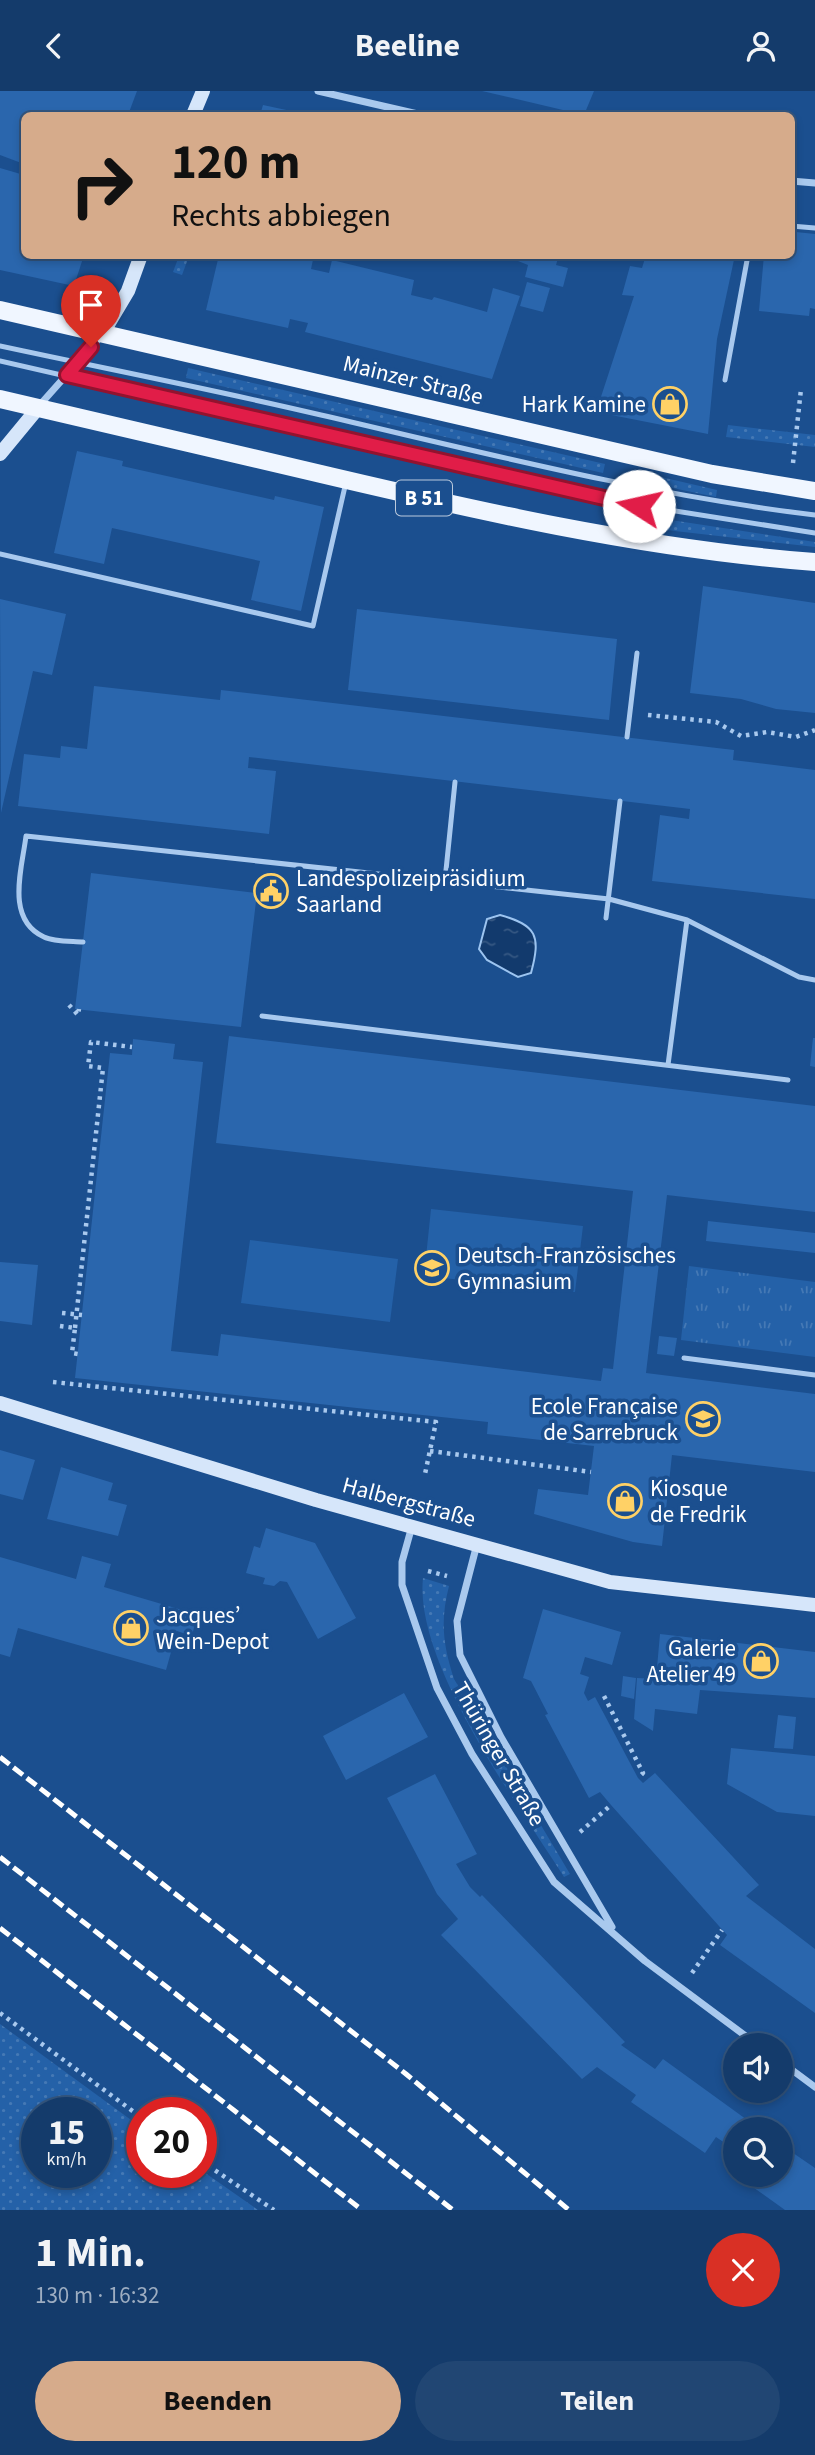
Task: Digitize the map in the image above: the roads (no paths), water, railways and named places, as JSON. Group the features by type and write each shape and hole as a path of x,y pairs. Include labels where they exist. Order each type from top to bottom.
{"main road":[{"name":"Mainzer Straße","path":"0,310 712,474 815,491"},
{"name":"B 51","path":"0,399 346,480 595,534 686,549 815,562"}],"street":[{"path":"194,112 203,91"},
{"path":"318,91 409,112"},
{"path":"795,181 815,183"},
{"path":"0,454 103,333 128,291 140,259"},
{"name":"Halbergstraße","path":"0,1403 316,1500 610,1582 815,1605"},
{"name":"Thüringer Straße","path":"412,1526 402,1562 402,1585 437,1688 472,1754 554,1882 614,1931 645,1961 742,2033"},
{"name":"Thüringer Straße","path":"477,1544 457,1621 460,1655 501,1737 614,1931"},
{"path":"793,2071 815,2087"}],"lane":[{"path":"795,226 815,227"},
{"path":"725,380 747,259"},
{"path":"0,346 80,361 604,481 724,503 815,515"},
{"path":"0,361 612,501 815,533"},
{"path":"0,554 313,626 346,480"},
{"path":"627,737 637,653"},
{"path":"445,880 455,782"},
{"path":"606,918 620,801"},
{"path":"83,942 44,937 23,920 18,901 26,836 609,899 687,920 799,977 815,981"},
{"path":"668,1065 687,920"},
{"path":"262,1016 788,1080"},
{"path":"684,1358 815,1375"}],"water":[{"path":"500,915 522,923 533,934 536,950 531,973 518,977 487,960 479,949 487,919"}],"railway":[{"path":"0,1757 406,2074 569,2210"},
{"path":"0,1857 453,2210"},
{"path":"0,1928 362,2210"}],"place":[{"name":"Hark Kamine","path":"670,404"},
{"name":"Landespolizeipräsidium Saarland","path":"271,891"},
{"name":"Deutsch-Französisches Gymnasium","path":"432,1268"},
{"name":"Ecole Française de Sarrebruck","path":"703,1419"},
{"name":"Kiosque de Fredrik","path":"625,1501"},
{"name":"Jacques’ Wein-Depot","path":"131,1628"},
{"name":"Galerie Atelier 49","path":"761,1661"}]}
